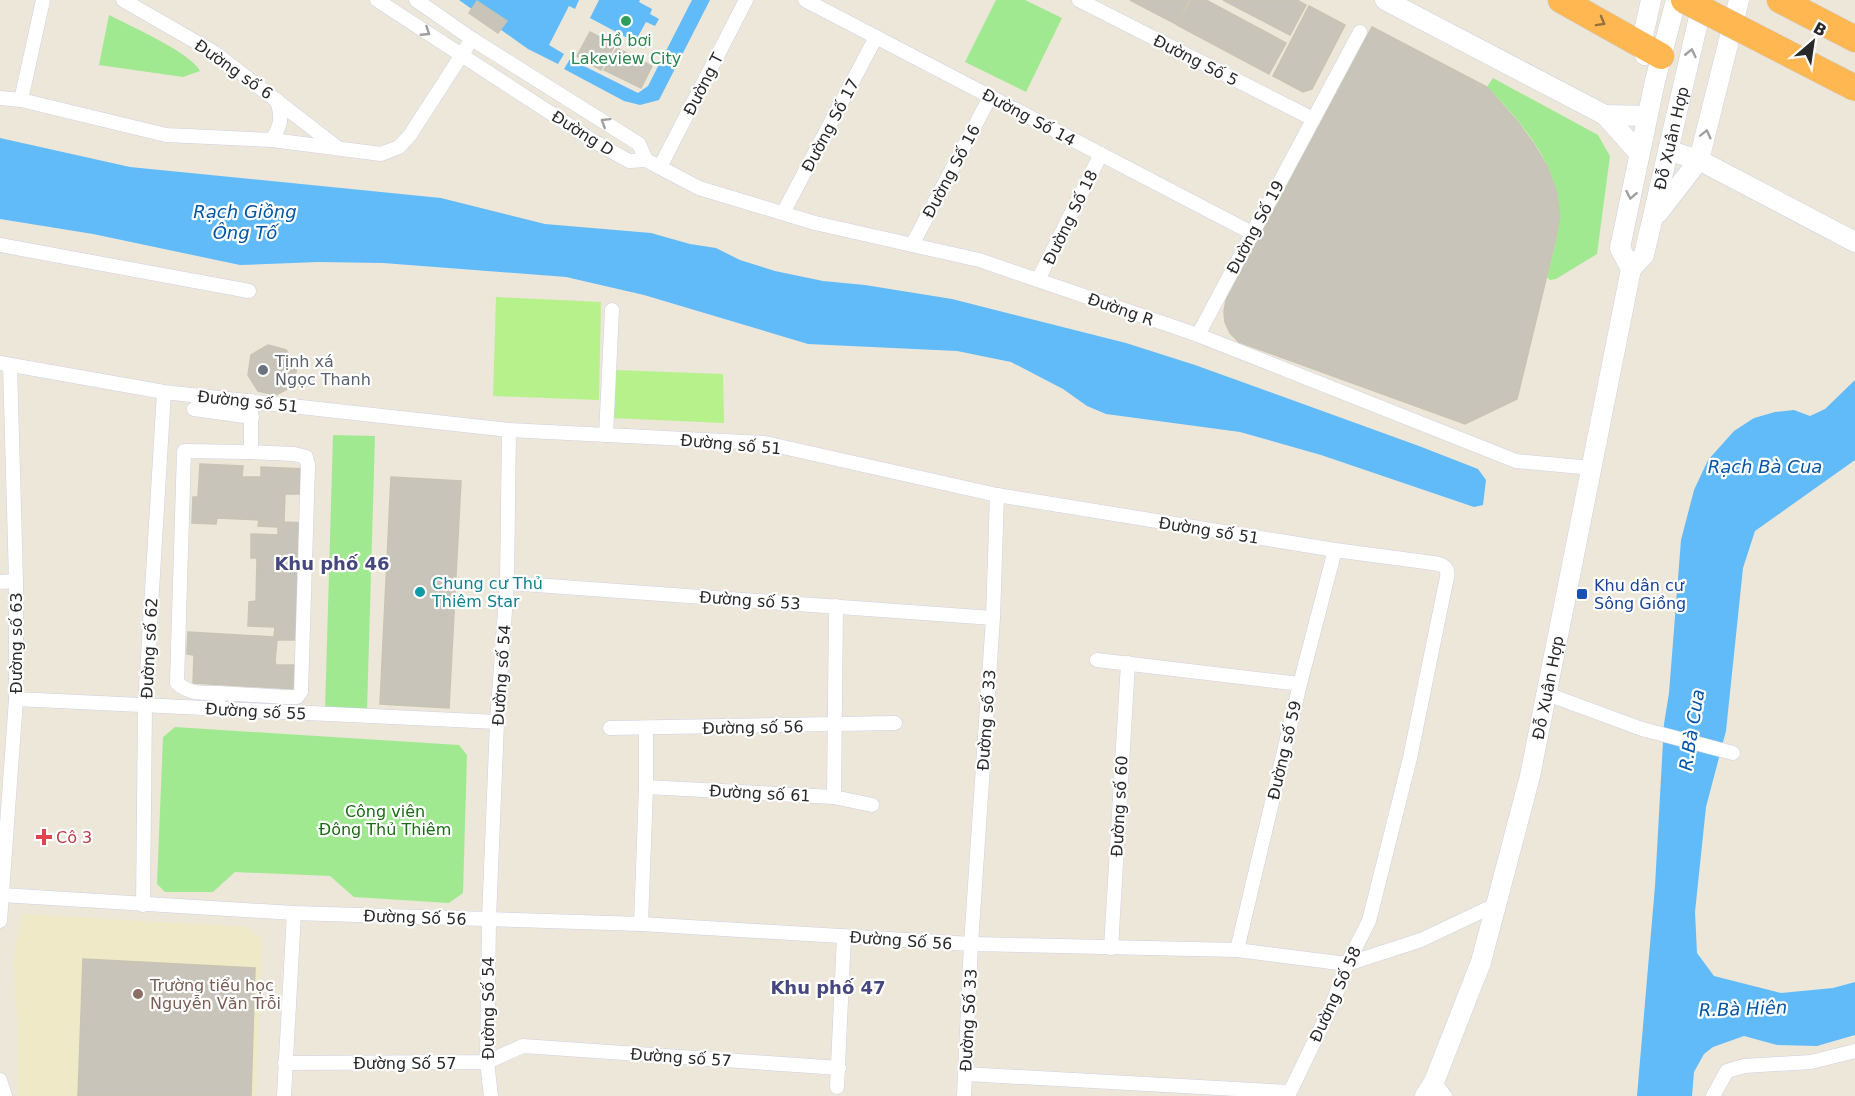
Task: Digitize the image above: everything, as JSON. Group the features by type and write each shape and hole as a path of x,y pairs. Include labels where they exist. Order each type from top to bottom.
{"highway":[{"path":"1561,0 1651,50"},
{"path":"1684,0 1855,88"},
{"path":"1780,0 1855,39"}],"main road":[{"path":"1385,0 1605,115 1640,153"},
{"path":"1651,0 1651,50"},
{"path":"1651,50 1676,0"},
{"name":"Đỗ Xuân Hợp","path":"1435,1091 1481,962 1530,776 1631,269 1644,255 1654,218 1703,0"},
{"path":"1654,218 1699,160 1739,0"},
{"name":"Đỗ Xuân Hợp","path":"1631,269 1620,248 1655,81 1651,50"},
{"path":"1605,115 1647,116"},
{"path":"1670,151 1699,160 1855,242"}],"street":[{"path":"21,100 43,0"},
{"name":"Đường số 6","path":"123,0 215,53 338,148"},
{"name":"Đường D","path":"377,0 603,147 629,161 646,160 639,144 472,39 416,0"},
{"name":"Đường T","path":"660,167 746,0"},
{"name":"Đường Số 14","path":"805,0 1252,233"},
{"name":"Đường Số 5","path":"1079,0 1313,119"},
{"name":"Đường Số 19","path":"1198,335 1360,32"},
{"name":"Đường Số 17","path":"783,213 876,37"},
{"path":"0,98 21,100 166,135 272,140 381,154 399,147 410,135 472,39"},
{"name":"Đường Số 16","path":"912,245 990,97"},
{"path":"272,140 282,117 277,100"},
{"name":"Đường Số 18","path":"1038,280 1101,154"},
{"name":"Đường R","path":"646,160 699,188 815,223 979,260 1198,335 1516,461 1592,468"},
{"path":"0,245 249,291"},
{"path":"606,435 612,310"},
{"name":"Đường số 51","path":"5,364 164,392 509,430 765,443 998,495 1335,550 1441,564 1448,572 1447,577"},
{"name":"Đường số 63","path":"0,921 16,699 16,581 5,364"},
{"name":"Đường số 62","path":"143,905 146,706 164,392"},
{"path":"251,401 251,452"},
{"path":"194,409 252,417"},
{"name":"Đường số 54","path":"489,919 497,722 507,583 509,430"},
{"path":"184,451 294,454 306,457 308,465 301,692 297,697 185,690 177,683 179,570 184,451"},
{"name":"Đường số 33","path":"971,944 993,618 998,495"},
{"name":"Đường số 59","path":"1237,950 1300,684 1335,550"},
{"path":"154,568 179,570"},
{"name":"Đường Số 58","path":"966,1074 1290,1092 1332,1005 1347,964 1369,921 1410,758 1447,577"},
{"path":"0,582 16,581"},
{"name":"Đường số 53","path":"507,583 993,618"},
{"path":"834,797 836,606"},
{"path":"1097,660 1300,684"},
{"name":"Đường số 60","path":"1111,948 1128,663"},
{"path":"218,693 219,710"},
{"path":"1547,694 1642,729 1733,753"},
{"name":"Đường số 55","path":"16,699 497,722"},
{"name":"Đường số 56","path":"610,728 835,726 895,723"},
{"path":"641,924 646,729"},
{"name":"Đường số 61","path":"646,788 834,797 872,805"},
{"name":"Đường Số 56","path":"1,902 143,905 294,914 641,924 971,944 1237,950 1347,964 1421,940 1495,904"},
{"path":"284,1096 294,914"},
{"name":"Đường Số 54","path":"489,919 487,1062 490,1096"},
{"path":"837,1087 844,936"},
{"name":"Đường Số 33","path":"964,1096 971,944"},
{"name":"Đường Số 57","path":"285,1063 487,1062 523,1046"},
{"name":"Đường số 57","path":"523,1046 839,1068"},
{"path":"1713,1096 1727,1071 1744,1066 1811,1062 1855,1051"},
{"path":"0,1080 5,1096"}],"shaded area":[{"name":"Trường tiểu học Nguyễn Văn Trỗi","path":"22,914 247,927 262,939 256,1096 18,1096 18,1027 13,961"}],"green space":[{"path":"996,0 1025,0 1062,18 1026,92 965,62"},
{"path":"109,15 185,56 200,71 183,77 99,65"},
{"path":"1493,78 1598,135 1610,156 1597,254 1556,279 1550,280 1547,277 1559,221 1557,195 1552,178 1545,160 1524,128 1487,87"},
{"path":"496,297 601,302 599,400 493,396"},
{"path":"614,370 723,374 724,423 612,418"},
{"path":"333,435 375,436 367,711 325,710"},
{"name":"Công viên Đông Thủ Thiêm","path":"175,727 459,745 467,755 463,893 449,903 354,897 330,876 235,872 213,892 165,892 157,884 163,737"}],"water":[{"path":"459,0 579,0 575,9 569,6 549,45 564,54 558,64 528,49"},
{"name":"Hồ bơi Lakeview City","path":"599,0 640,0 639,2 652,9 650,14 659,19 655,26 646,22 635,42 590,18"},
{"path":"692,0 710,0 659,100 640,105 624,101 564,69 570,59 638,93 648,86"},
{"name":"Rạch Giồng Ông Tố","path":"0,138 130,167 441,198 545,224 651,233 690,244 716,248 740,260 775,271 823,281 865,285 952,299 1126,343 1195,365 1419,446 1478,469 1486,480 1483,505 1474,507 1321,455 1240,432 1106,414 1087,406 1063,389 1011,362 957,351 808,344 644,295 566,277 383,263 318,262 240,265 93,234 0,219"},
{"name":"Rạch Bà Cua","path":"1855,380 1855,460 1755,531 1743,568 1726,731 1706,807 1695,912 1697,953 1714,976 1781,993 1833,988 1855,982 1855,1035 1817,1046 1777,1045 1744,1036 1713,1047 1704,1054 1694,1072 1692,1096 1637,1096 1655,886 1664,724 1669,693 1681,540 1694,490 1708,460 1734,431 1754,418 1775,412 1794,410 1810,416 1825,409"}],"building":[{"path":"1130,0 1189,0 1176,24"},
{"path":"1191,0 1206,0 1286,43 1269,74 1177,25"},
{"path":"1223,0 1297,0 1306,5 1290,35"},
{"path":"477,1 507,21 498,33 469,13"},
{"path":"1309,6 1345,25 1312,89 1303,92 1273,76"},
{"path":"1372,27 1487,87 1533,143 1547,166 1556,190 1560,216 1517,399 1465,424 1239,342 1230,333 1225,322 1226,300"},
{"path":"590,32 615,45 601,70 577,56"},
{"path":"617,48 652,66 641,88 604,70"},
{"path":"268,345 286,350 297,367 293,386 276,395 258,391 248,375 251,355"},
{"path":"200,464 243,466 242,477 261,477 261,467 306,469 305,494 285,494 284,522 305,523 300,640 277,640 275,661 276,665 296,665 295,689 193,683 194,655 187,654 188,632 274,637 275,627 248,626 249,602 256,601 257,558 251,558 251,534 278,535 278,527 258,526 259,520 217,518 216,524 192,523 193,497 198,497"},
{"name":"Chung cư Thủ Thiêm Star","path":"391,477 461,481 449,708 380,704"},
{"path":"83,959 255,968 251,1096 78,1096"}],"place":[{"name":"Hồ bơi Lakeview City","path":"626,21"},
{"name":"Tịnh xá Ngọc Thanh","path":"263,370"},
{"name":"Chung cư Thủ Thiêm Star","path":"420,592"},
{"name":"Khu dân cư Sông Giồng","path":"1582,594"},
{"name":"Cô 3","path":"44,837"},
{"name":"Trường tiểu học Nguyễn Văn Trỗi","path":"138,994"}],"district":[{"name":"Khu phố 46","path":"332,564"},
{"name":"Khu phố 47","path":"828,988"}],"water label":[{"name":"R.Bà Cua","path":"1692,730"},
{"name":"R.Bà Hiên","path":"1743,1009"}]}
